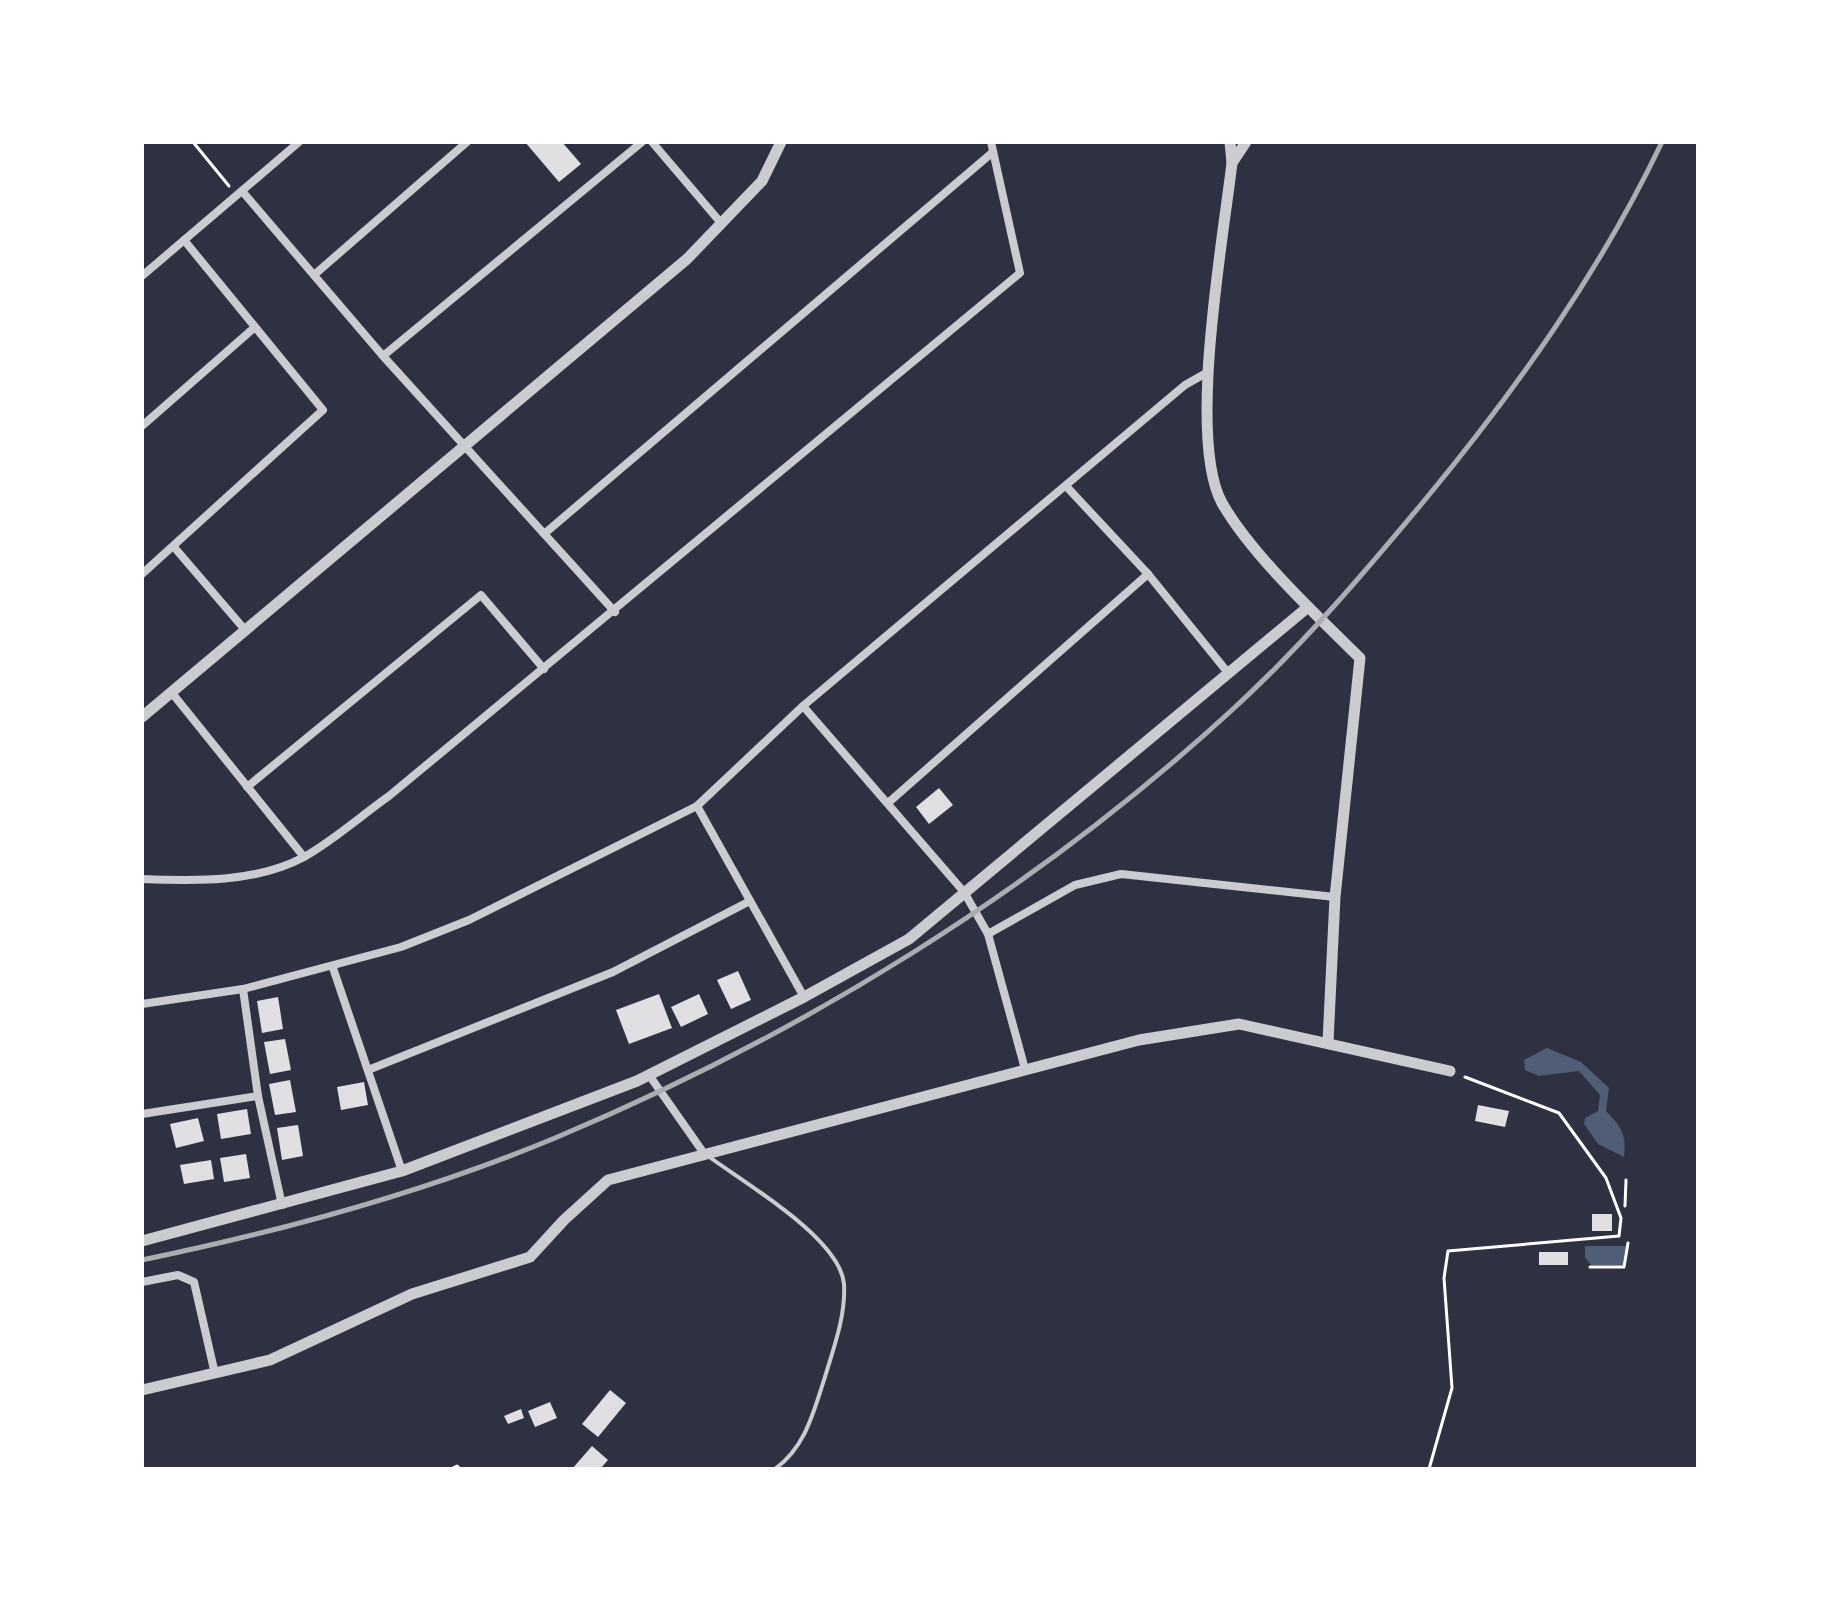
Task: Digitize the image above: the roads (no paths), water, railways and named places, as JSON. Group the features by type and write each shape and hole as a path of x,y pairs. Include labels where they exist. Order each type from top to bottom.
{"street":[{"path":"142,276 299,142"},
{"path":"314,275 467,142"},
{"path":"383,356 642,142"},
{"path":"652,142 721,223"},
{"path":"142,717 687,259 762,181 781,142"},
{"path":"142,879 193,881 258,874 304,857 389,796 615,612 1020,273 991,142"},
{"path":"1230,142 1232,163 1208,372 1210,469 1221,502 1308,607 1360,658 1335,897 1328,1042"},
{"path":"1232,163 1246,142"},
{"path":"544,534 993,152"},
{"path":"239,193 615,612"},
{"path":"142,574 323,410 184,240"},
{"path":"142,426 255,327"},
{"path":"142,1004 243,989 333,968 401,947 469,920 697,806 803,706 1185,385 1208,372"},
{"path":"1066,486 1148,574 1229,674"},
{"path":"174,547 246,631"},
{"path":"888,803 1148,574"},
{"path":"247,787 481,595 544,669"},
{"path":"142,1241 402,1171 649,1075 804,997 909,939 1308,607"},
{"path":"172,693 304,857"},
{"path":"803,706 964,892 988,934 1025,1069"},
{"path":"697,806 804,997"},
{"path":"988,934 1075,885 1121,874 1335,897"},
{"path":"368,1070 613,972 750,901"},
{"path":"333,968 402,1171"},
{"path":"243,989 258,1096 282,1205"},
{"path":"142,1390 270,1360 412,1294 530,1257 564,1220 608,1180 703,1152 1139,1040 1239,1024 1450,1071"},
{"path":"649,1075 703,1152"},
{"path":"142,1114 258,1096"},
{"path":"142,1282 178,1275 194,1282 215,1374"}],"lane":[{"path":"703,1152 813,1235 839,1266 844,1282 843,1311 814,1408 800,1445 775,1469"}],"water":[{"path":"1547,1048 1581,1062 1609,1088 1606,1111 1622,1131 1624,1157 1598,1144 1584,1124 1585,1118 1598,1111 1600,1095 1579,1071 1539,1076 1525,1070 1524,1060"},
{"path":"1585,1246 1626,1246 1623,1265 1591,1265 1585,1257"}],"railway":[{"path":"142,1260 299,1223 403,1193 505,1158 647,1097 737,1053 912,953 1078,839 1156,776 1258,686 1332,608 1401,528 1458,459 1554,329 1612,237 1662,142"}]}
